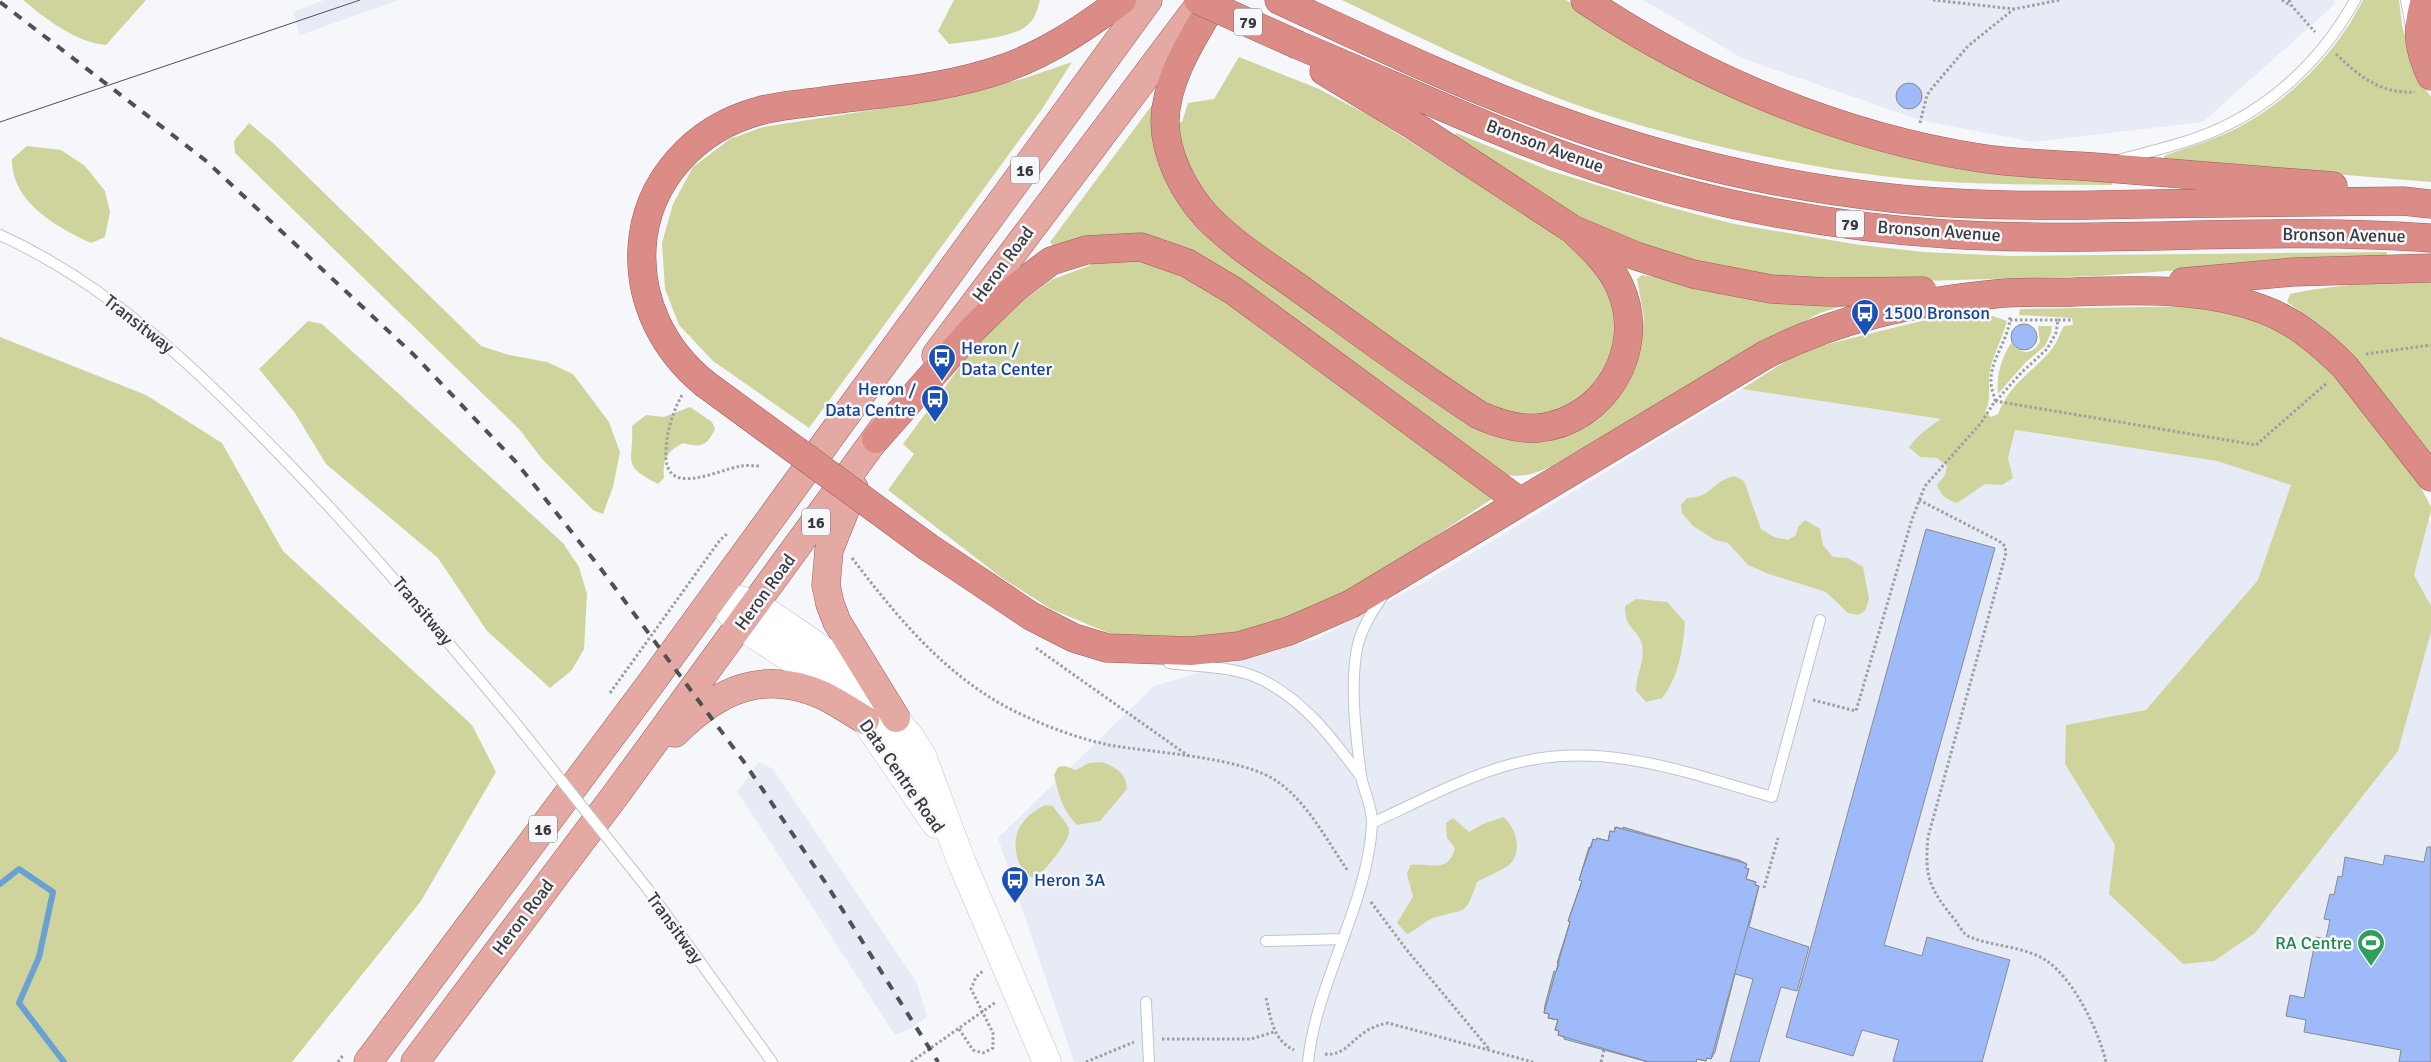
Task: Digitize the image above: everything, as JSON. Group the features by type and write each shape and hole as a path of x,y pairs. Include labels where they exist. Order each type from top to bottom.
{"highway":[{"path":"1122,0 1058,45 1005,68 942,85 760,111 717,128 683,154 667,173 655,195 647,218 641,266 644,287 659,330 686,368 695,385 1031,616 1074,638 1107,648 1211,650 1263,640 1350,604 1765,355 1823,328 1881,312 2005,302 2182,282 2292,272 2431,268"},
{"name":"79","path":"1198,0 1298,45"},
{"path":"1215,0 1179,66 1166,105 1167,138 1177,172 1185,188 1207,217 1239,244 1376,345 1479,415 1498,423 1518,427 1536,429 1550,426 1583,414 1609,388 1618,372 1625,354 1628,336 1628,319 1623,295 1620,286 1601,257 1572,229"},
{"name":"Bronson Avenue","path":"1279,0 1330,24 1557,120 1677,158 1805,185 1891,198 2035,205 2403,201 2431,204"},
{"path":"1585,0 1668,50 1749,89 1879,136 1981,158 2337,186 2403,201"},
{"path":"2425,0 2422,11 2419,48 2427,82"},
{"path":"1298,45 1323,70 1413,125 1572,229 1612,247 1702,276 1752,286 1828,292 1924,291 2005,302"},
{"name":"Bronson Avenue","path":"1298,45 1520,139 1566,156 1695,195 1791,215 1898,229 1990,236 2040,237 2272,233 2431,238"},
{"path":"876,439 974,328 1032,274 1051,261 1086,250 1140,247 1187,262 1234,291 1519,501"},
{"path":"2115,290 2189,293 2217,297 2262,309 2290,323 2312,337 2345,367 2431,477"}],"main road":[{"name":"Heron Road","path":"368,1062 525,854 716,594 1148,0"},
{"name":"Heron Road","path":"415,1062 748,615 993,278 1203,0"},
{"path":"876,439 834,534 829,550 826,585 830,604 837,622 896,718"},
{"name":"Data Centre Road","path":"716,594 748,615 847,669 869,687 896,718 922,756 962,863 1047,1062"},
{"name":"Data Centre Road","path":"748,615 822,679 865,720 892,756 962,863"},
{"path":"616,793 691,717 712,701 748,686 766,683 797,686 823,695 865,720"}],"lane":[{"path":"2092,167 2185,142 2235,122 2277,93 2327,45 2355,0"},
{"path":"2406,0 2407,10 2419,48"},
{"name":"Transitway","path":"0,236 66,271 124,310 203,377 346,524 418,605 514,721 647,888 772,1062"},
{"path":"1308,1057 1359,886 1372,823 1362,778 1354,683 1355,660 1363,629 1396,576"},
{"path":"1372,823 1485,773 1512,764 1565,755 1617,757 1646,761 1772,797 1820,620"},
{"path":"1107,648 1156,661 1238,672 1256,677 1273,687 1314,719 1362,778"},
{"path":"1266,941 1342,939"},
{"path":"1146,1002 1146,1038 1149,1062"}],"path":[{"path":"1934,0 2014,9 2060,0"},
{"path":"2282,0 2291,5 2327,45 2365,80 2379,87 2404,93 2416,92 2427,82"},
{"path":"2290,0 2291,5"},
{"path":"1916,144 1925,96 1968,46 2014,9"},
{"path":"1996,401 1991,381 1994,364 2010,334 2005,302 2058,320 2071,320"},
{"path":"1800,697 1856,711 1912,519 1925,486 1981,423 1996,401 2021,373 2047,349 2056,334 2058,320"},
{"path":"1996,401 2256,445 2361,354 2431,345"},
{"path":"695,385 674,410 667,440 665,465 668,471 674,476 687,479 742,465 760,466"},
{"path":"1920,500 2000,541 2005,546 2006,553 1928,837 1925,863 1928,879 1938,899 1968,936 2046,960 2058,970 2070,984 2090,1021 2106,1062"},
{"path":"847,551 912,632 953,671 985,695 1026,717 1087,740 1250,768 1277,781 1297,798 1406,950 1489,1050"},
{"path":"1035,647 1191,758"},
{"path":"1764,888 1778,838"},
{"path":"959,1029 973,1050 988,1053 993,1048 993,1033 971,989 976,977 988,969"},
{"path":"1266,998 1274,1032 1287,1046 1308,1057 1332,1055 1348,1048 1361,1034 1375,1026 1388,1023 1534,1062"},
{"path":"911,1062 994,1004"},
{"path":"1086,1062 1146,1038 1251,1039 1274,1032"},
{"path":"1601,1062 1604,1050"}],"shaded area":[{"path":"324,0 399,0 300,35 293,12"},
{"path":"1643,0 2335,0 2334,5 2203,122 2033,142 1920,120 1744,59"},
{"path":"1742,389 2217,461 2337,499 2431,521 2431,1062 1074,1062 998,838 1154,686 1316,639 1421,584"},
{"path":"759,762 773,769 917,983 927,1017 908,1030 895,1035 737,791"}],"green space":[{"path":"23,0 146,0 106,45 94,43 72,34 51,22"},
{"path":"954,0 1040,0 1037,12 1033,18 1019,31 989,39 949,44 938,31"},
{"path":"1342,0 1566,0 1694,79 1834,131 2112,178 2112,185 1997,184 1911,179 1815,166 1717,146 1619,119 1548,94 1478,65"},
{"path":"2363,0 2399,0 2402,25 2411,59 2421,83 2431,97 2431,182 2165,160 2164,156 2221,136 2250,121 2289,93 2323,59 2352,21"},
{"path":"1239,57 1319,89 1368,115 1562,237 1598,269 1606,283 1618,322 1612,360 1585,395 1558,410 1519,416 1465,396 1222,215 1193,182 1180,144 1177,122 1182,122 1188,103 1214,99"},
{"path":"1072,62 1042,109 809,428 713,361 679,325 665,289 662,243 673,204 693,167 730,139 763,127 950,98 1025,78"},
{"path":"1155,101 1171,186 1505,436 1628,381 1639,353 1644,318 1637,279 1642,275 1846,305 1820,313 1775,337 1550,467 1526,475 1501,474 1222,271 1053,246 1050,242"},
{"path":"249,123 273,143 481,346 509,355 547,362 573,374 609,422 620,452 613,487 603,514 593,510 543,460 519,429 235,153 234,141"},
{"path":"1456,133 1548,170 1665,206 1734,224 1860,245 1924,252 2011,256 2387,252 2386,259 2237,266 2098,276 1887,282 1751,275 1700,265 1636,244 1592,225 1452,140"},
{"path":"27,146 61,150 85,166 105,191 110,212 105,237 91,243 51,221 28,200 19,188 14,174 12,159"},
{"path":"1090,260 1148,261 1209,287 1498,495 1350,592 1309,612 1215,640 1118,637 1051,609 1002,578 888,490 914,454 903,444 981,338 1017,297 1028,297 1051,280 1091,265"},
{"path":"2431,280 2431,458 2346,350 2322,326 2287,302 2290,294 2325,288"},
{"path":"2212,306 2257,319 2292,334 2321,359 2419,484 2431,507 2431,511 2414,575 2431,606 2431,632 2398,751 2255,933 2214,961 2183,964 2109,894 2115,845 2065,764 2066,725 2146,710 2258,580 2291,485 2217,461 2015,430 2008,458 2013,478 2002,485 1985,484 1957,503 1944,497 1937,485 1945,475 1947,466 1937,458 1920,457 1909,447 1941,419 1742,389 1816,342 1824,345 1921,321 1993,316 2007,321 1990,372 1989,401 1985,412 1991,417 1998,414 2015,386 2053,348 2064,326 2073,325 2072,318 2019,315 2020,309"},
{"path":"308,321 322,324 563,543 579,567 587,594 584,649 572,670 550,688 487,631 438,558 326,464 295,413 259,369"},
{"path":"2038,326 2052,326 2045,346 2025,363 1998,394 2000,368 2004,355 2011,343 2022,351 2026,352 2034,349 2040,342"},
{"path":"0,337 146,395 222,443 283,551 472,725 496,772 421,901 292,1062 0,1062"},
{"path":"690,407 712,422 715,429 709,439 703,444 683,443 673,449 665,461 664,478 658,484 646,478 638,472 632,461 632,426 646,415 664,417"},
{"path":"1734,476 1744,481 1761,529 1774,537 1788,540 1796,535 1798,527 1805,520 1820,529 1823,545 1833,557 1848,558 1863,567 1869,599 1865,611 1858,615 1848,613 1826,592 1769,574 1748,565 1728,543 1715,540 1693,526 1682,513 1681,505 1687,498 1702,495 1720,482"},
{"path":"1636,599 1667,602 1685,622 1679,662 1668,690 1662,698 1646,702 1636,691 1643,651 1642,645 1625,614 1625,606"},
{"path":"1102,762 1112,766 1123,775 1127,789 1100,821 1077,825 1068,814 1059,795 1054,775 1058,767 1065,766 1076,770 1089,763"},
{"path":"1045,805 1053,806 1068,826 1069,834 1057,855 1036,879 1029,876 1020,864 1017,856 1016,839 1023,822"},
{"path":"1503,817 1511,826 1516,838 1515,857 1511,863 1477,882 1469,902 1463,910 1430,919 1407,934 1397,923 1413,897 1407,874 1410,865 1437,866 1448,862 1455,848 1447,838 1446,823 1453,818 1469,832 1483,824"}],"building":[{"path":"1909,83 1918,87 1922,96 1918,105 1909,109 1900,105 1896,96 1900,87"},
{"path":"2024,324 2033,328 2037,337 2033,346 2024,350 2015,346 2011,337 2015,328"},
{"path":"1926,529 1995,548 1884,945 1922,956 1927,937 2010,960 1982,1062 1895,1062 1893,1061 1899,1040 1862,1030 1853,1056 1786,1037"},
{"path":"1615,827 1739,860 1747,864 1745,868 1749,869 1746,879 1756,882 1755,885 1759,886 1711,1059 1707,1058 1706,1061 1697,1059 1696,1062 1648,1062 1564,1039 1564,1037 1558,1035 1559,1031 1555,1030 1558,1020 1548,1018 1549,1014 1544,1013 1570,922 1568,921 1582,881 1579,880 1589,847 1591,848 1593,839 1596,840 1597,838 1608,841 1610,831 1614,832"},
{"path":"1616,827 1623,829 1623,827 1747,864 1745,868 1749,869 1746,879 1756,882 1755,885 1759,886 1749,927 1809,947 1797,991 1781,987 1759,1062 1730,1062 1753,979 1735,974 1715,1052 1711,1059 1707,1058 1706,1061 1697,1059 1696,1062 1649,1062 1558,1035 1559,1031 1555,1030 1558,1020 1548,1018 1549,1014 1544,1013 1554,971 1556,972 1559,964 1557,963 1570,922 1568,921 1582,881 1579,880 1593,839 1596,840 1597,838 1608,841 1610,831 1614,832"},
{"name":"RA Centre","path":"2427,847 2431,847 2431,1062 2399,1062 2401,1050 2304,1032 2306,1020 2286,1016 2290,995 2304,998 2316,937 2326,939 2330,920 2324,919 2330,894 2334,895 2338,876 2342,877 2345,857 2383,865 2385,855 2424,862"}],"waterway":[{"path":"0,884 19,869 53,892 39,957 19,1003 64,1062"}],"tram line":[{"path":"0,122 360,0"}],"railway":[{"path":"0,2 205,160 413,354 516,462 601,569 744,762 825,882 938,1062"}],"place":[{"name":"1500 Bronson","path":"1865,337"},
{"name":"Heron / Data Center","path":"942,382"},
{"name":"Heron / Data Centre","path":"935,423"},
{"name":"Heron 3A","path":"1015,904"},
{"name":"RA Centre","path":"2371,967"}]}
